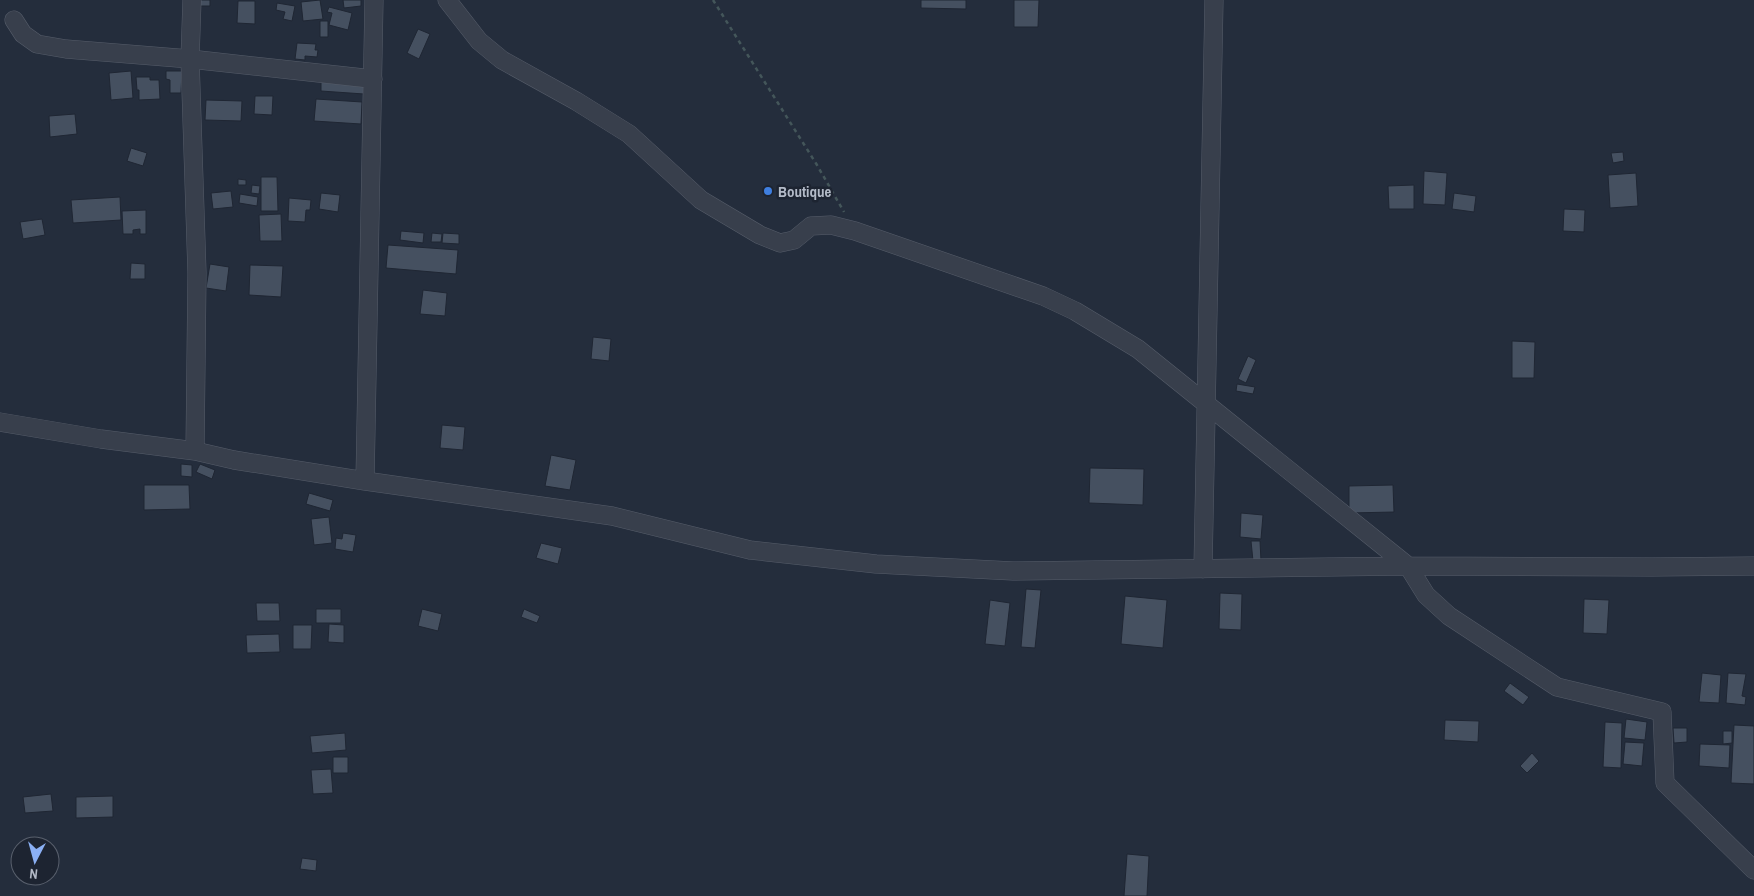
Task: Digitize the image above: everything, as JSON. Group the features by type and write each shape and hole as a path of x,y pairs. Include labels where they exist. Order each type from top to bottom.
{"street":[{"path":"192,0 190,59 197,273 195,451"},
{"path":"365,481 374,0"},
{"path":"447,0 479,40 502,60 576,101 629,134 701,200 760,235 780,243 794,240 811,226 831,225 855,231 1043,296 1138,349 1408,566 1426,595 1449,616 1557,687 1662,712 1665,784 1754,870"},
{"path":"1203,569 1214,0"},
{"path":"14,20 23,34 36,44 66,49 190,59 373,79"},
{"path":"0,422 91,438 195,451 234,460 365,481 612,516 750,550 876,564 1013,571 1408,566 1652,568 1754,566"}],"path":[{"path":"713,0 817,165 855,231"}],"building":[{"path":"198,0 210,0 210,6 198,6"},
{"path":"320,0 323,19 303,21 301,2"},
{"path":"343,0 361,0 361,6 344,8"},
{"path":"921,0 966,0 966,9 921,8"},
{"path":"1014,0 1039,0 1038,27 1014,27"},
{"path":"238,1 255,1 255,24 237,23"},
{"path":"277,3 295,6 292,21 283,19 285,12 276,10"},
{"path":"329,7 352,13 348,30 329,25 332,13 327,12"},
{"path":"320,21 328,21 328,37 320,37"},
{"path":"418,29 430,34 419,59 407,53"},
{"path":"297,43 316,44 315,50 318,50 317,57 305,56 305,60 295,59"},
{"path":"131,71 133,98 111,100 109,73"},
{"path":"166,71 182,71 181,93 170,93 170,80 166,79"},
{"path":"136,77 150,77 150,80 159,80 160,99 139,100"},
{"path":"321,79 365,82 364,94 321,91"},
{"path":"255,96 273,96 272,115 254,114"},
{"path":"316,99 362,102 361,124 314,121"},
{"path":"206,100 242,101 241,121 205,120"},
{"path":"75,114 77,134 50,137 49,116"},
{"path":"131,148 147,153 143,166 127,161"},
{"path":"1623,152 1624,161 1613,163 1611,153"},
{"path":"1424,171 1447,173 1445,205 1423,204"},
{"path":"1636,173 1638,206 1610,208 1608,175"},
{"path":"261,177 277,177 278,211 261,211"},
{"path":"238,179 246,180 246,185 238,185"},
{"path":"252,185 260,186 259,194 251,193"},
{"path":"1414,185 1414,209 1389,209 1388,186"},
{"path":"231,191 233,207 213,209 211,193"},
{"path":"321,193 340,195 338,212 319,209"},
{"path":"1454,193 1476,196 1474,212 1452,209"},
{"path":"240,194 258,197 257,206 239,203"},
{"path":"120,197 121,220 73,223 71,200"},
{"path":"289,198 311,200 310,210 306,210 305,222 288,221"},
{"path":"1564,209 1585,210 1584,232 1563,231"},
{"path":"146,210 146,234 140,234 140,229 133,230 133,234 123,234 122,211"},
{"path":"281,214 282,241 260,241 259,215"},
{"path":"42,219 45,235 23,239 20,222"},
{"path":"401,231 424,233 423,243 400,240"},
{"path":"432,233 442,234 441,242 431,242"},
{"path":"443,233 459,234 459,244 442,243"},
{"path":"388,245 458,250 456,274 386,268"},
{"path":"131,263 145,264 145,279 130,279"},
{"path":"210,264 229,267 226,291 206,288"},
{"path":"250,265 283,266 281,297 249,295"},
{"path":"423,290 447,293 445,316 420,314"},
{"path":"593,337 611,339 609,361 591,359"},
{"path":"1512,341 1535,342 1534,378 1512,378"},
{"path":"1248,356 1256,360 1246,383 1238,379"},
{"path":"1237,384 1255,387 1253,394 1236,391"},
{"path":"442,425 465,427 463,450 440,448"},
{"path":"551,455 576,460 570,490 545,486"},
{"path":"181,464 192,465 192,477 181,476"},
{"path":"200,464 215,470 212,479 196,472"},
{"path":"1090,468 1144,469 1143,505 1089,503"},
{"path":"144,485 189,485 190,509 144,510"},
{"path":"1393,485 1394,512 1349,513 1349,486"},
{"path":"309,493 333,500 330,511 306,504"},
{"path":"1241,513 1263,515 1261,539 1240,537"},
{"path":"329,517 332,543 314,545 311,519"},
{"path":"343,533 356,535 353,552 335,549 336,538 342,539"},
{"path":"1251,541 1260,541 1261,561 1253,561"},
{"path":"541,543 562,548 558,564 536,558"},
{"path":"1026,589 1041,590 1035,648 1021,647"},
{"path":"1220,593 1242,594 1241,630 1219,629"},
{"path":"1125,596 1167,600 1163,648 1121,644"},
{"path":"1584,599 1609,600 1607,634 1583,633"},
{"path":"990,600 1010,603 1005,646 985,644"},
{"path":"256,603 279,603 280,621 257,621"},
{"path":"316,609 341,609 341,623 316,623"},
{"path":"422,609 442,614 438,631 418,626"},
{"path":"524,609 540,616 537,623 521,617"},
{"path":"329,624 344,625 344,643 328,642"},
{"path":"293,625 312,625 311,649 293,649"},
{"path":"279,634 280,652 247,653 246,635"},
{"path":"1702,673 1721,675 1719,703 1699,702"},
{"path":"1728,673 1746,674 1742,696 1746,697 1745,705 1726,703"},
{"path":"1510,683 1529,697 1523,705 1504,691"},
{"path":"1626,719 1647,722 1645,740 1624,738"},
{"path":"1445,720 1479,721 1478,742 1444,740"},
{"path":"1605,722 1622,723 1621,768 1603,767"},
{"path":"1734,725 1754,726 1754,784 1731,783"},
{"path":"1673,728 1687,728 1687,742 1674,743"},
{"path":"1723,731 1732,731 1732,743 1723,744"},
{"path":"345,733 346,750 312,753 310,736"},
{"path":"1625,742 1644,743 1642,766 1623,764"},
{"path":"1700,744 1730,745 1729,768 1699,766"},
{"path":"1532,753 1539,761 1527,773 1520,766"},
{"path":"333,757 348,757 348,773 333,773"},
{"path":"331,769 333,793 313,794 311,770"},
{"path":"51,794 53,811 25,813 23,797"},
{"path":"113,796 113,817 76,818 76,797"},
{"path":"1127,854 1149,856 1147,896 1124,896"},
{"path":"302,858 317,860 316,871 300,869"}],"place":[{"name":"Boutique","path":"768,191"}]}
